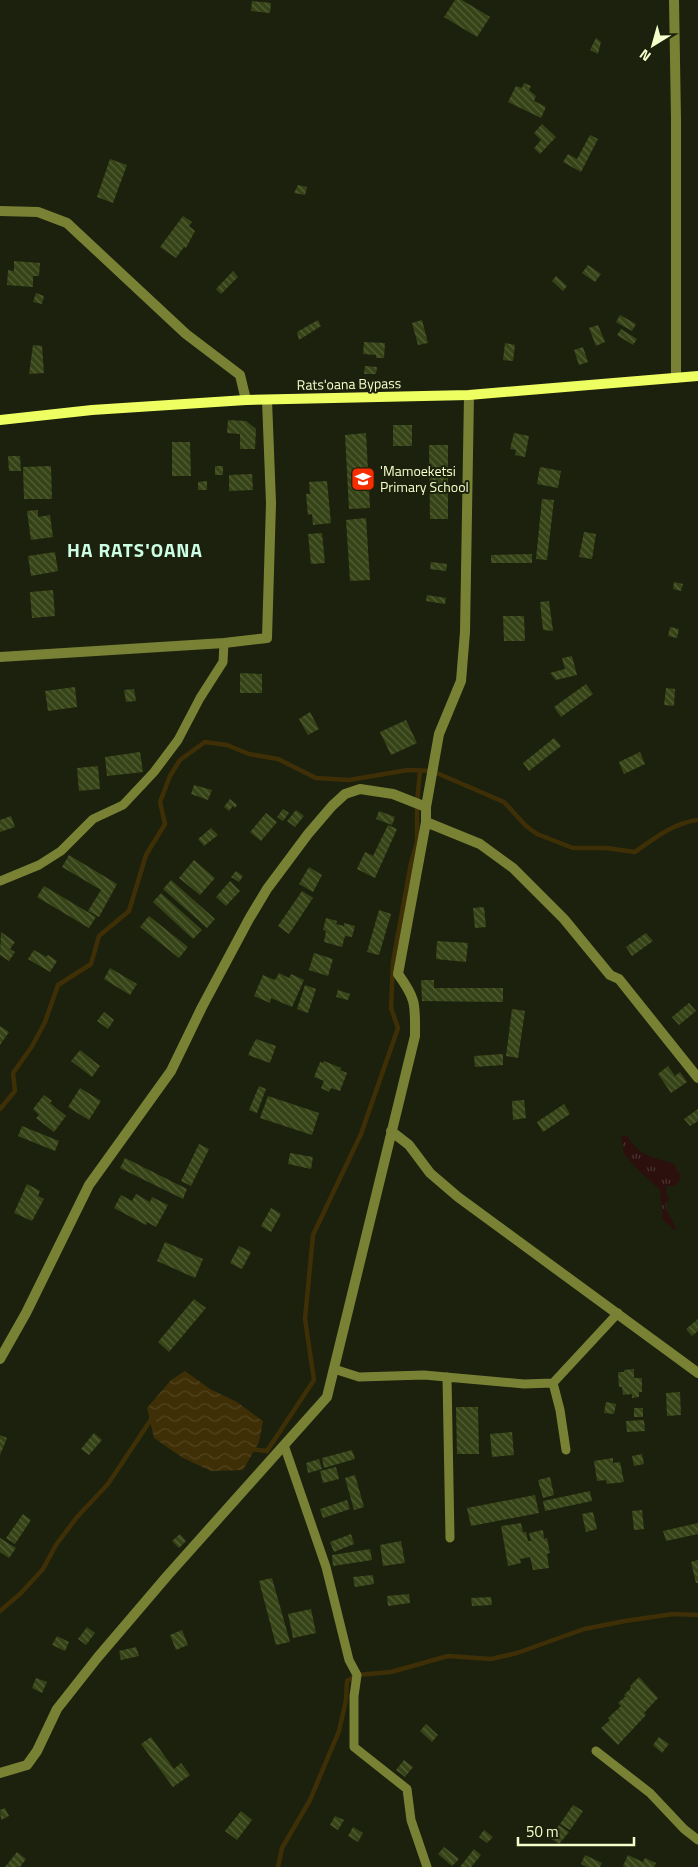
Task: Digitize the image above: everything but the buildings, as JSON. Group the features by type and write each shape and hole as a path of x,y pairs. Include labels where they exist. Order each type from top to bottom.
{"street":[{"path":"674,0 676,378"},
{"path":"0,211 38,212 67,223 186,334 240,375 246,400"},
{"name":"Rats'oana Bypass","path":"0,420 92,410 246,400 469,395 698,376"},
{"path":"0,1773 27,1765 37,1751 56,1709 92,1664 168,1575 327,1397 415,1036 415,1003 409,989 398,974 426,822 426,807 439,734 462,680 465,632 469,395"},
{"path":"0,656 224,644 267,638 270,503 267,400"},
{"path":"0,1359 26,1313 89,1185 171,1071 202,1007 249,919 308,834 345,794 360,789 393,794 426,807"},
{"path":"426,822 480,844 513,868 564,919 610,975 619,980 698,1078"},
{"path":"391,1131 409,1145 430,1173 458,1197 698,1373"}],"lane":[{"path":"0,881 39,865 61,851 93,819 123,806 154,772 178,740 200,698 223,662 224,644"},
{"path":"334,1369 359,1377 424,1375 524,1384 553,1383 618,1313"},
{"path":"447,1377 450,1538"},
{"path":"553,1383 560,1410 566,1450"},
{"path":"284,1445 326,1567 349,1660 357,1674 354,1696 354,1747 407,1789 411,1820 427,1867"},
{"path":"596,1750 650,1794 684,1829 698,1840"}],"green space":[{"path":"627,1135 632,1143 642,1152 672,1163 677,1168 681,1179 674,1186 666,1186 669,1199 665,1207 675,1226 675,1231 663,1220 660,1190 624,1154 621,1136"}],"water":[{"path":"185,1371 210,1389 237,1402 263,1421 259,1442 243,1470 211,1471 183,1458 154,1438 147,1408 171,1380"}],"waterway":[{"path":"0,1109 15,1091 13,1073 31,1048 45,1022 58,985 91,964 99,936 129,911 146,855 165,824 160,802 170,776 180,760 205,742 227,745 249,754 278,759 316,778 349,780 408,770 432,771 504,802 526,826 537,834 573,848 606,848 635,852 673,828 689,821 698,820"},
{"path":"250,1449 267,1451 314,1380 305,1319 313,1235 361,1134 398,1028 391,1008 393,962 411,863 417,842 417,803 420,771"},
{"path":"0,1611 21,1593 43,1569 56,1545 77,1517 108,1484 150,1421 154,1420"},
{"path":"278,1867 282,1848 310,1800 339,1731 346,1700 347,1681 357,1675 391,1672 448,1656 491,1659 517,1653 584,1629 625,1621 673,1614 698,1615"}],"place":[{"name":"'Mamoeketsi Primary School","path":"363,479"}],"district":[{"name":"HA RATS'OANA","path":"135,550"}]}
